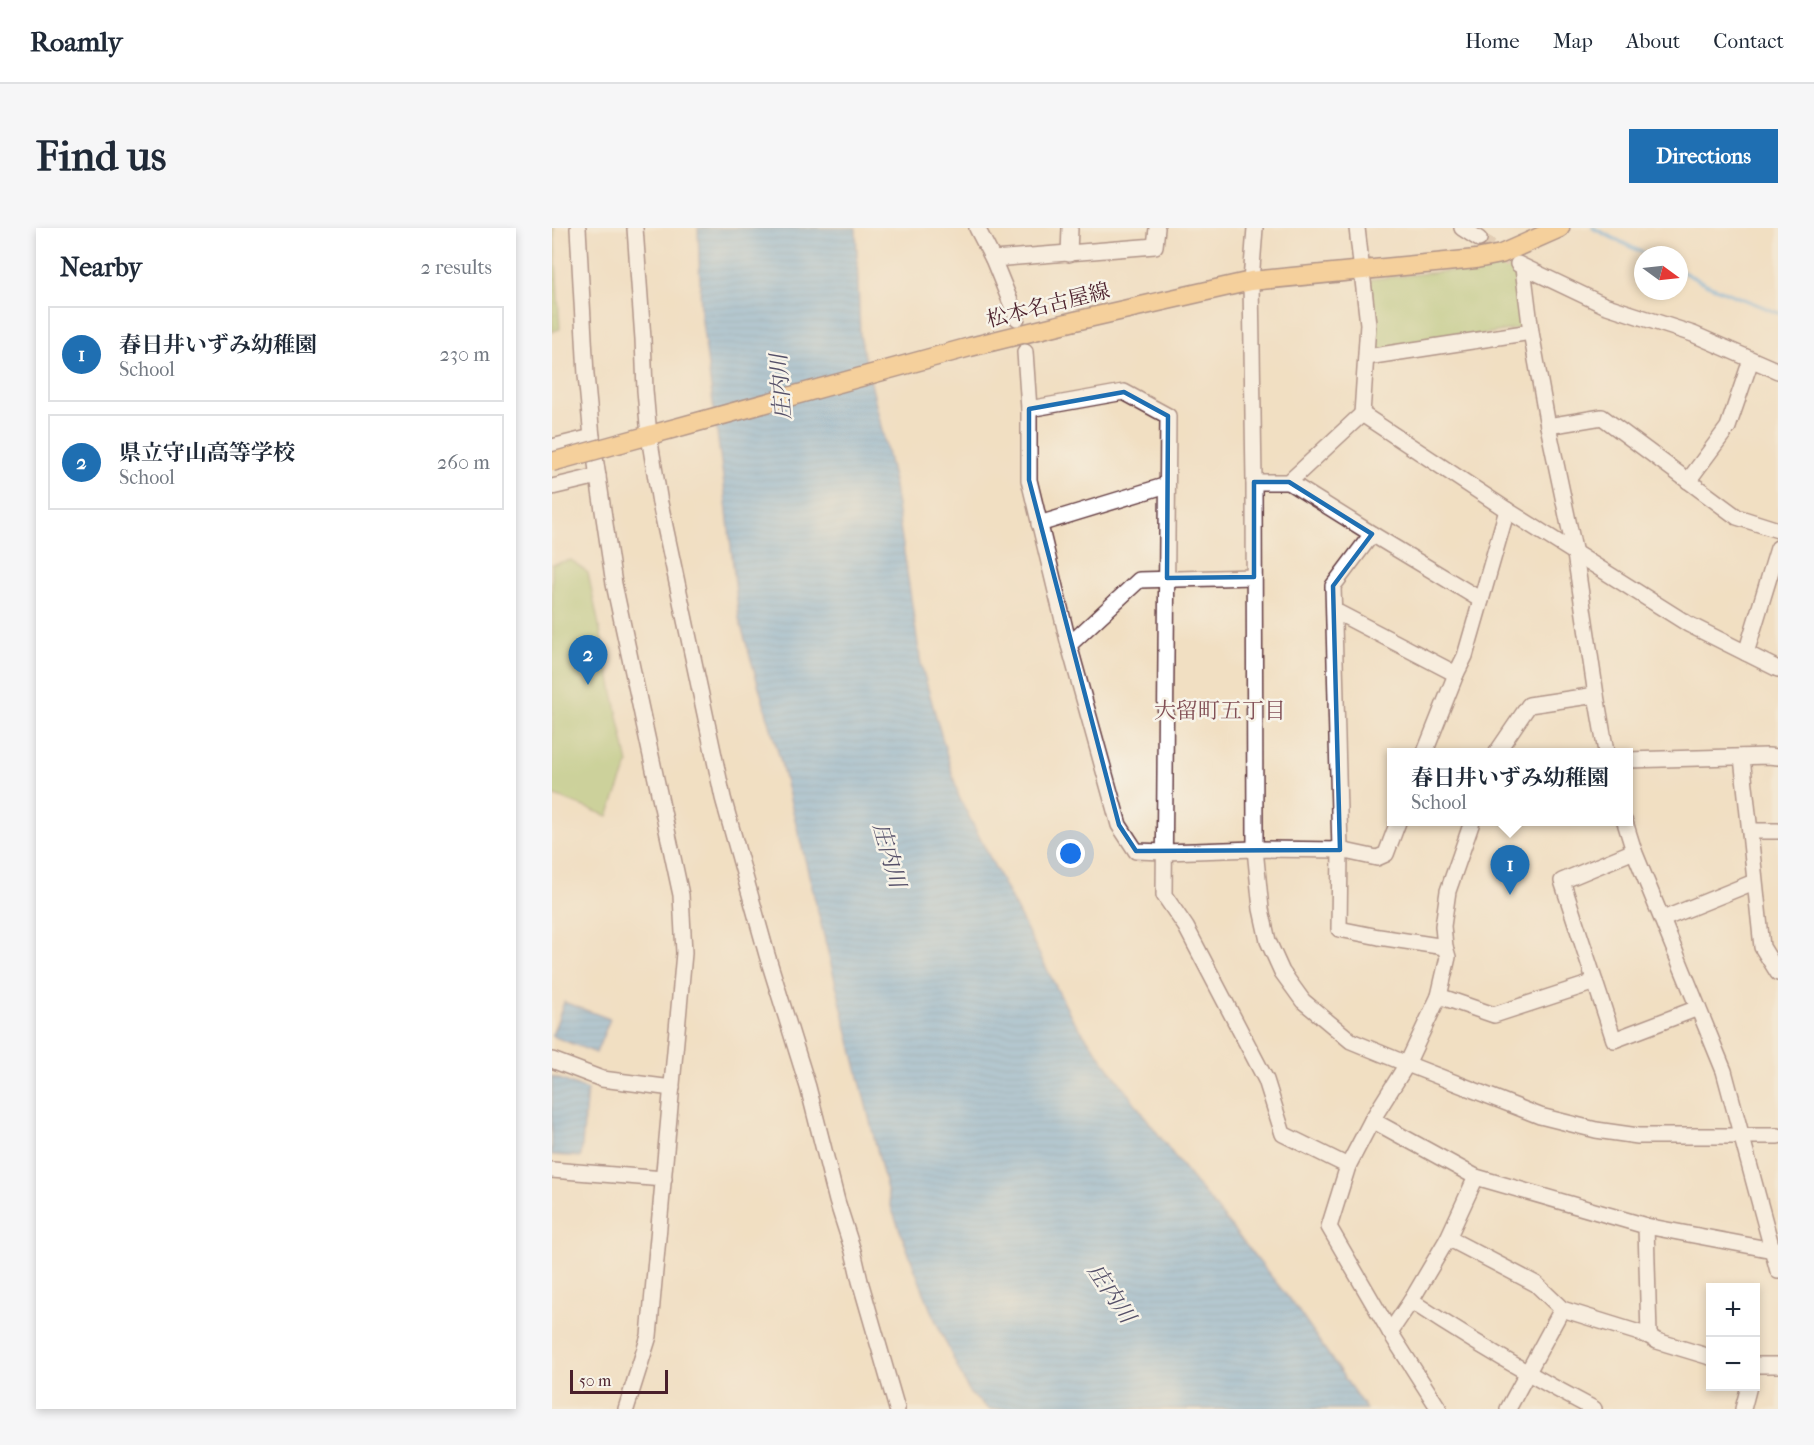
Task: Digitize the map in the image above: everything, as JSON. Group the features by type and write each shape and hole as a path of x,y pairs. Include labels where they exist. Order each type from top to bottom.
{"main road":[{"name":"松本名古屋線","path":"552,462 963,349 1075,321 1251,281 1476,259 1501,254 1560,228"}],"street":[{"path":"578,228 586,375 592,437 614,584 681,895 684,953 650,1336 626,1409"},
{"path":"635,228 649,436 660,503 723,798 766,955 808,1087 837,1201 854,1251 860,1281 897,1409"},
{"path":"977,228 993,259 1017,318"},
{"path":"1069,254 1070,228"},
{"path":"993,259 1155,246 1157,228"},
{"path":"1255,228 1251,281 1256,849 1261,909 1268,941 1282,972 1303,1001 1351,1041 1540,1116 1596,1130 1638,1136 1778,1136"},
{"path":"1289,482 1362,414 1368,324 1357,228"},
{"path":"1462,228 1479,239"},
{"path":"1605,748 1575,554 1548,426 1520,266 1604,305 1693,334 1778,371"},
{"path":"1367,357 1531,332"},
{"path":"1025,352 1029,409 1029,480 1069,645 1119,825 1136,851 1340,850 1377,858 1386,854 1396,826"},
{"path":"1688,481 1728,427 1751,360"},
{"path":"1029,409 1124,392 1168,416 1164,895 1186,927 1266,1080 1283,1134 1348,1166"},
{"path":"1362,414 1575,554 1688,624 1778,669"},
{"path":"1548,426 1602,417 1737,517 1778,530"},
{"path":"552,447 592,437"},
{"path":"552,487 598,476"},
{"path":"1254,482 1289,482 1481,600"},
{"path":"1039,524 1167,485"},
{"path":"1427,748 1455,674 1465,656 1507,510"},
{"path":"1372,534 1333,586 1340,929 1445,947"},
{"path":"1746,653 1778,548"},
{"path":"1069,645 1139,580 1254,577"},
{"path":"1335,610 1455,674"},
{"path":"1500,748 1529,705 1596,695"},
{"path":"1633,760 1768,756 1778,758"},
{"path":"1742,757 1762,947 1778,973"},
{"path":"1440,1409 1390,1332 1329,1227 1348,1166 1372,1120 1407,1065 1439,996 1448,957 1443,926 1448,891 1468,826"},
{"path":"1626,826 1634,851 1724,1071 1775,1251 1778,1271"},
{"path":"1751,831 1778,831"},
{"path":"1634,851 1562,881 1614,1040 1698,1008"},
{"path":"1663,919 1754,882"},
{"path":"1439,996 1494,1015 1595,982"},
{"path":"552,1060 602,1079 672,1088"},
{"path":"1372,1120 1476,1177 1646,1226 1775,1251"},
{"path":"552,1170 664,1179"},
{"path":"1390,1332 1448,1238 1476,1177"},
{"path":"1646,1226 1649,1336"},
{"path":"1448,1238 1536,1284 1562,1309 1706,1356"},
{"path":"1411,1301 1527,1374 1593,1409"},
{"path":"1508,1409 1562,1309"},
{"path":"1760,1365 1778,1365"},
{"path":"1743,1409 1748,1391"}],"highlighted area":[{"path":"1124,392 1168,416 1167,578 1254,577 1254,482 1289,482 1372,534 1333,586 1340,850 1136,851 1119,825 1029,480 1029,409"}],"green space":[{"path":"552,228 554,228 560,329 552,332"},
{"path":"1504,262 1515,271 1524,323 1521,328 1376,352 1372,349 1369,284 1372,279 1477,268"},
{"path":"571,560 588,573 628,764 608,816 552,795 552,564"}],"water":[{"name":"庄内川","path":"698,228 856,228 860,336 892,473 921,664 959,797 1072,1018 1178,1161 1295,1306 1366,1409 989,1409 970,1394 931,1311 892,1210 780,759 739,619 701,314"},
{"path":"564,1002 610,1019 596,1053 552,1036"},
{"path":"552,1076 587,1090 581,1157 552,1155"}],"waterway":[{"path":"1593,228 1634,248"},
{"path":"1688,275 1778,313"}],"tunnel":[{"path":"1479,239 1516,264"}],"place":[{"name":"県立守山高等学校","path":"588,685"},
{"name":"春日井いずみ幼稚園","path":"1510,895"}],"district":[{"name":"大留町五丁目","path":"1220,710"}]}
